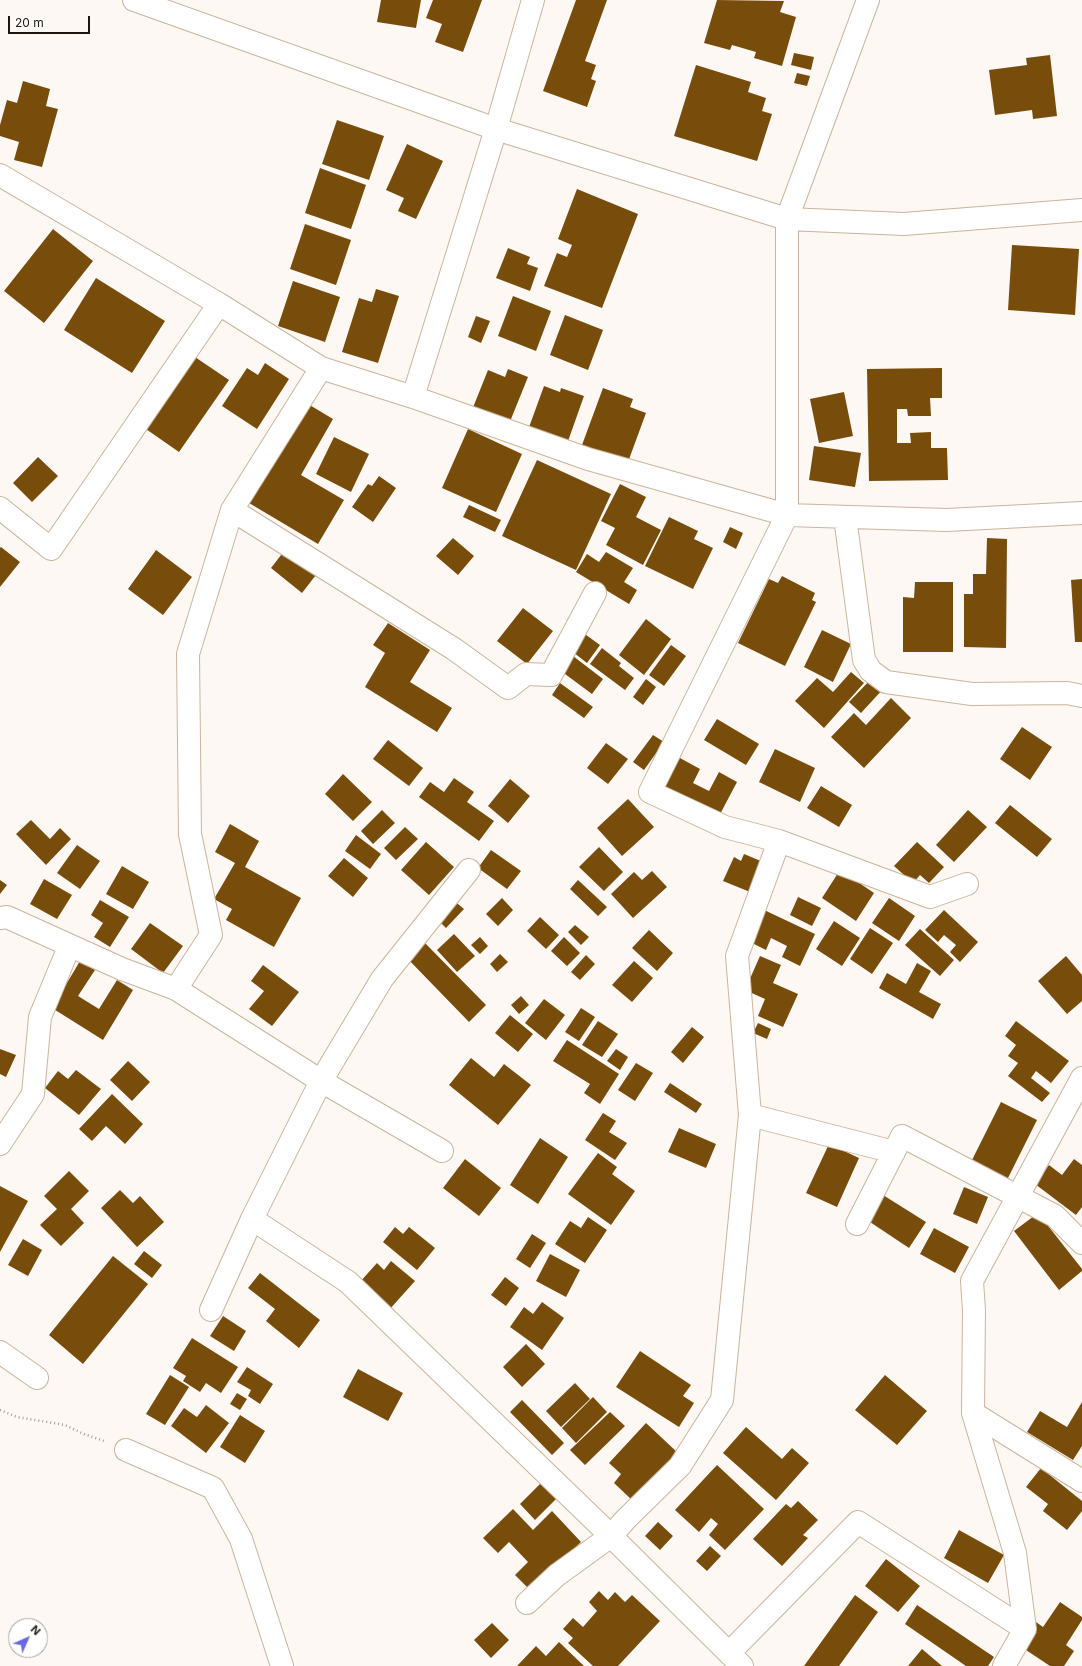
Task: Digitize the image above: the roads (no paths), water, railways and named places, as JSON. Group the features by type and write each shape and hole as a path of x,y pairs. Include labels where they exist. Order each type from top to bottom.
{"street":[{"path":"134,0 496,129 787,219 904,224 1082,210"},
{"path":"413,397 496,129 533,0"},
{"path":"868,0 787,219 786,515 650,792 725,827 779,841 930,897 967,884"},
{"path":"0,176 219,304 320,368 413,397 588,459 786,515 946,520 1082,513"},
{"path":"0,508 51,549 219,304"},
{"path":"176,988 211,935 190,834 188,654 232,510 320,368"},
{"path":"232,510 454,649 508,688 526,674 551,675 595,593"},
{"path":"845,517 864,660 871,670 886,682 972,694 1067,693 1082,696"},
{"path":"527,1603 557,1575 611,1536 626,1519 680,1466 722,1400 750,1115 737,956 779,841"},
{"path":"211,1310 252,1219 321,1081 382,979 469,870"},
{"path":"0,918 7,917 69,947 122,970 176,988 321,1081 442,1151"},
{"path":"0,1144 33,1094 40,1017 69,947"},
{"path":"1004,1666 1025,1629 1015,1553 973,1413 974,1310 972,1281 1082,1078"},
{"path":"750,1115 894,1152"},
{"path":"857,1224 902,1136 1055,1216 1082,1243"},
{"path":"252,1219 348,1282 611,1536 735,1660 858,1522 1025,1629"},
{"path":"0,1352 37,1378"},
{"path":"973,1413 1082,1481"},
{"path":"126,1450 213,1488 241,1538 282,1666"}]}
